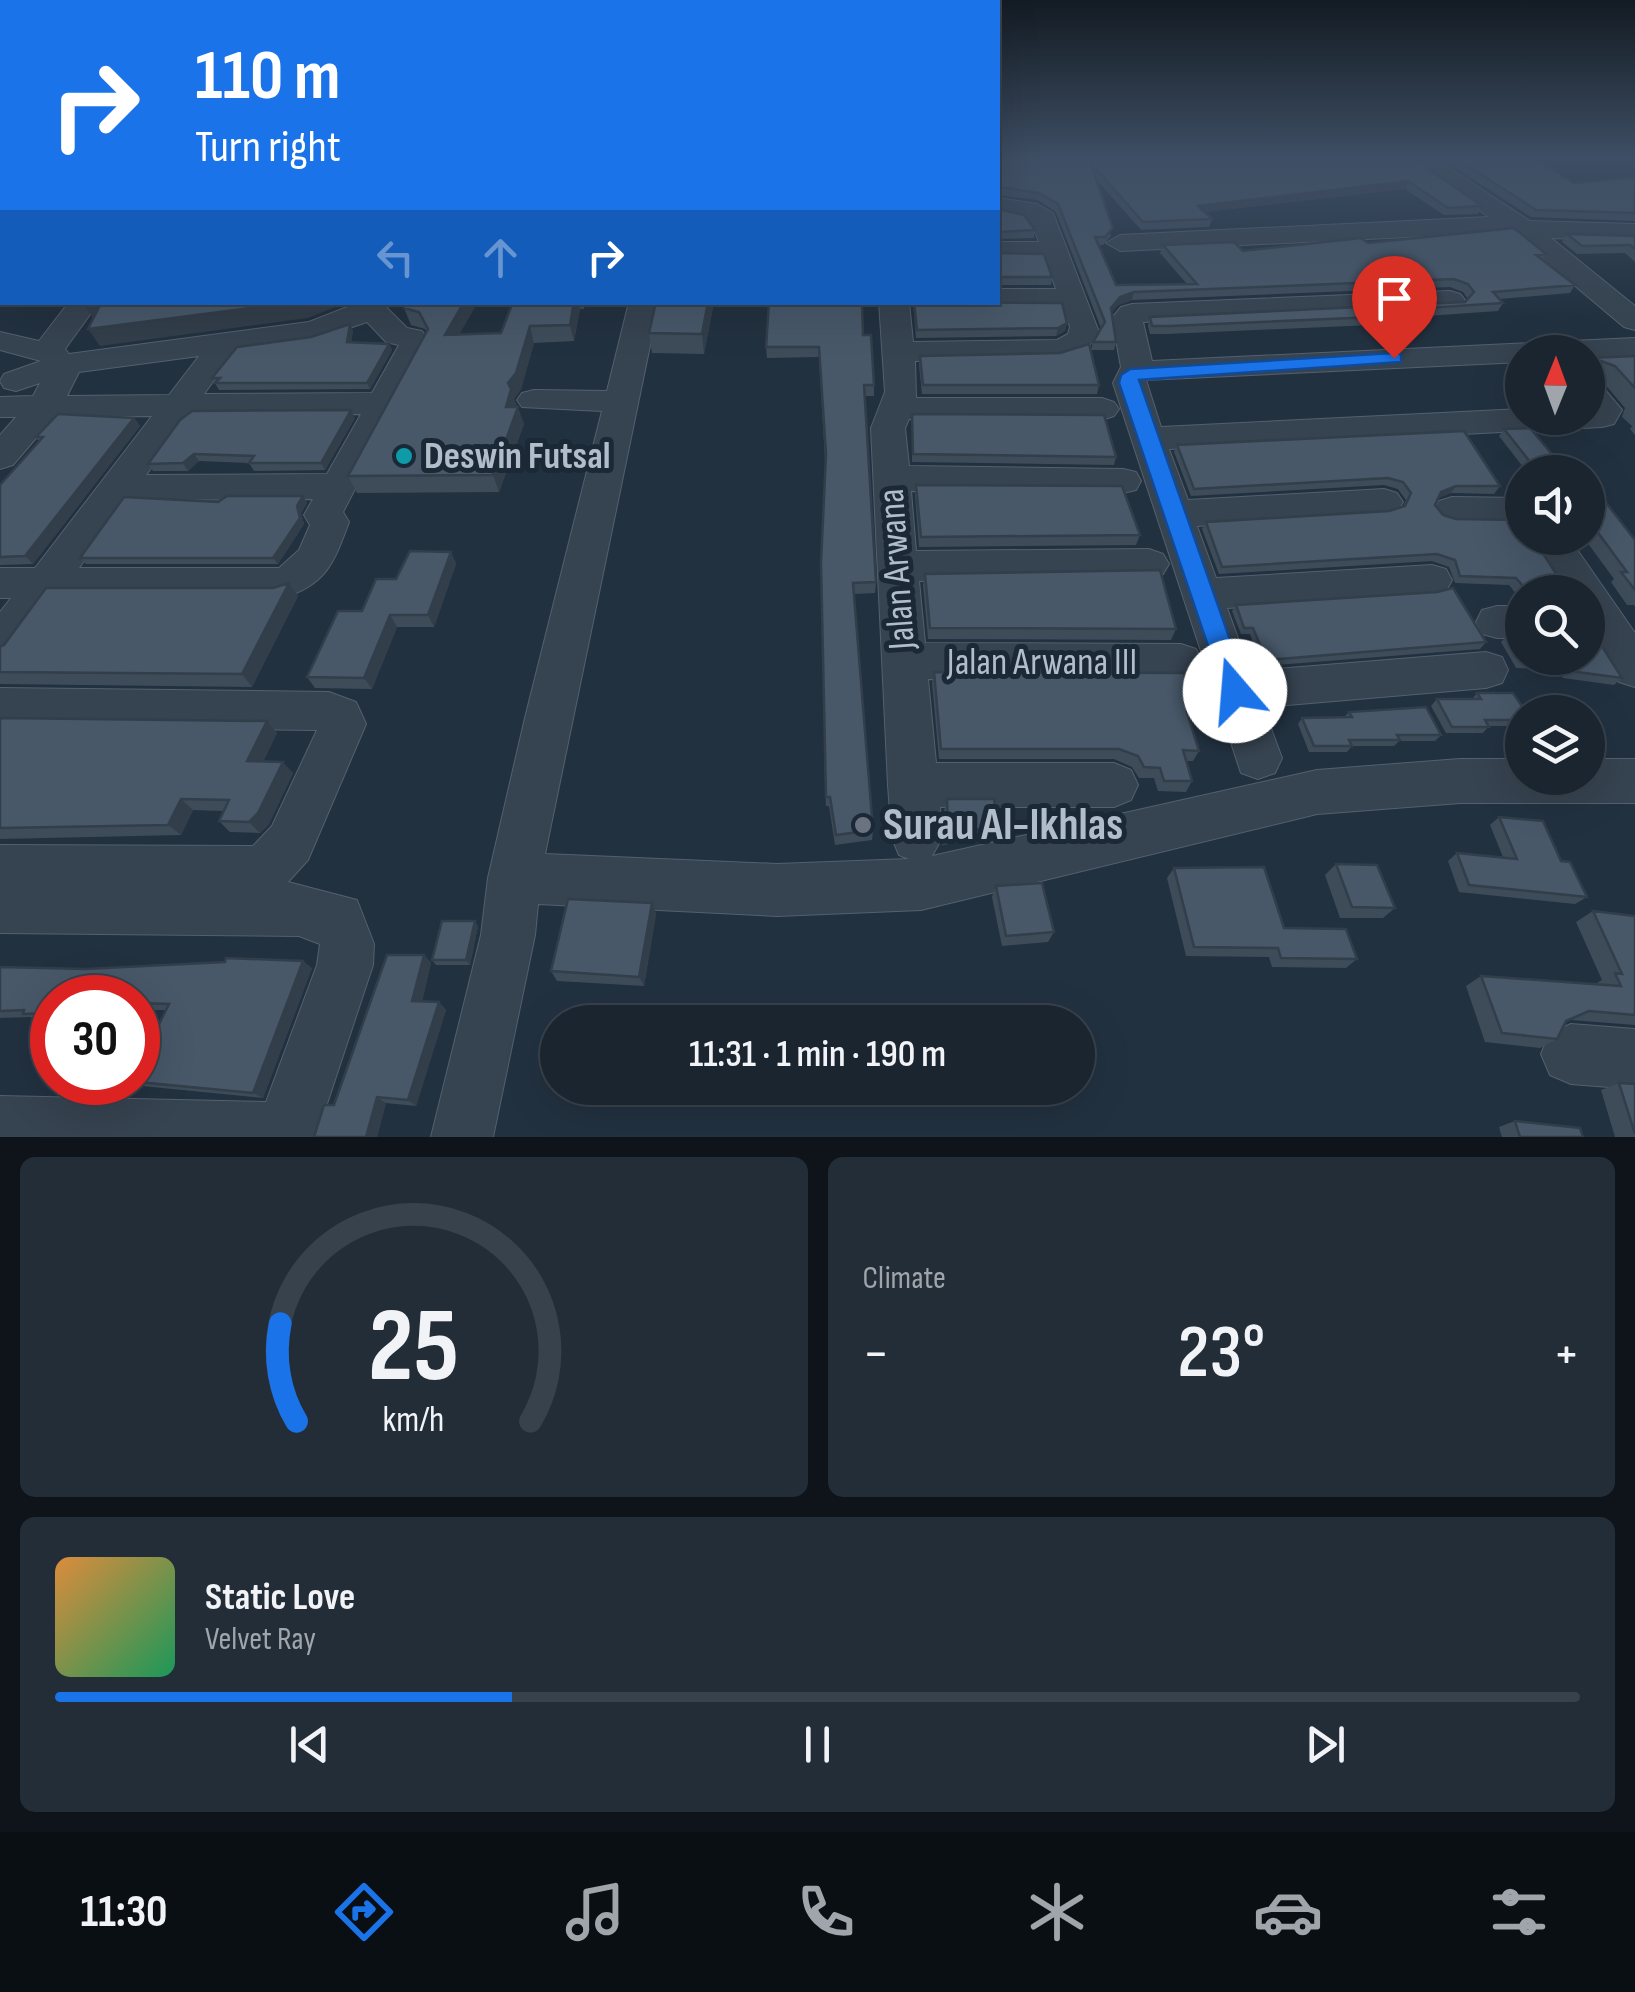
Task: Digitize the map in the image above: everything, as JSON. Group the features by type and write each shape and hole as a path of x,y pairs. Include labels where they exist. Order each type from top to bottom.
{"street":[{"path":"898,352 1058,349 1078,342 1084,334 1078,309 1049,237 1032,210"},
{"path":"1495,210 1635,320"},
{"path":"1120,243 1520,227 1635,232"},
{"path":"1000,249 1049,237"},
{"path":"1604,296 1635,296"},
{"path":"1000,298 1078,309"},
{"path":"1138,371 1127,318 1132,313 1436,300 1468,354"},
{"path":"12,398 60,382 56,358 83,305"},
{"path":"462,1137 508,935 514,878 643,305"},
{"name":"Jalan Arwana","path":"894,305 902,392 888,428 917,838"},
{"path":"0,342 56,358 225,342 381,316 415,344 323,515 330,522 312,567 290,580 0,583"},
{"path":"0,644 225,342"},
{"path":"1605,348 1635,347"},
{"path":"1258,758 1129,383 1130,375 1138,371 1505,353"},
{"path":"12,398 179,405 382,403"},
{"path":"0,457 12,398"},
{"path":"534,400 620,400"},
{"path":"896,408 1102,410"},
{"path":"1148,439 1505,421"},
{"path":"891,478 1122,481"},
{"path":"117,488 338,486"},
{"path":"1452,510 1505,499"},
{"path":"1174,514 1384,502"},
{"path":"897,566 1149,564"},
{"path":"1202,594 1432,580"},
{"path":"1605,627 1635,669"},
{"name":"Jalan Arwana III","path":"904,661 1181,662"},
{"path":"1235,691 1486,670"},
{"path":"0,707 329,711 340,716 343,724 290,844 281,859 266,868 246,873 0,870"},
{"path":"514,878 682,888 886,886 972,873 1317,792 1460,781 1635,781"},
{"path":"912,785 1114,784"},
{"path":"0,907 300,910 338,919 347,944 346,966 286,1135 0,1128"},
{"path":"1571,1054 1635,1059"}],"building":[{"path":"1000,210 1024,215 1035,230 1000,232"},
{"path":"1060,210 1107,210 1113,228 1105,237 1095,237 1116,285 1197,284 1163,245 1234,242 1243,251 1514,228 1546,254 1536,255 1575,285 1493,292 1503,303 1394,310 1398,316 1170,326 1152,326 1150,317 1465,302 1474,292 1468,284 1454,279 1134,292 1120,297 1111,308 1116,342 1093,342 1105,322"},
{"path":"1132,210 1202,210 1212,219 1143,222"},
{"path":"1538,210 1635,210 1635,213"},
{"path":"1567,234 1635,236 1635,249 1630,245 1582,246"},
{"path":"1000,253 1044,254 1052,277 1000,277"},
{"path":"1062,303 1067,323 1058,328 917,330 914,305"},
{"path":"100,305 273,305 88,329"},
{"path":"462,305 445,335 501,333 512,305 573,305 570,325 530,326 516,373 508,383 511,389 506,407 518,407 493,475 348,476 428,329 419,312 404,308"},
{"path":"655,305 707,305 702,334 649,333"},
{"path":"769,305 862,305 863,335 871,335 874,385 864,385 876,582 853,583 873,830 836,835 830,797 826,797 821,563 826,454 819,347 766,347"},
{"path":"350,324 347,342 389,344 367,383 215,383 220,378 212,378 237,347 311,337"},
{"path":"1089,344 1099,385 923,385 920,356 1060,353"},
{"path":"1635,356 1635,388 1615,366 1605,362 1605,357"},
{"path":"351,410 321,463 249,463 254,456 194,454 183,463 148,464 180,420 192,411"},
{"path":"58,414 134,418 25,556 0,557 0,485"},
{"path":"912,414 1104,415 1116,457 913,454"},
{"path":"1464,431 1500,486 1456,486 1441,492 1435,505 1443,515 1456,519 1505,520 1505,555 1544,555 1557,575 1460,576 1455,560 1437,554 1222,567 1206,522 1389,511 1405,506 1411,493 1403,482 1388,478 1194,489 1177,445"},
{"path":"1509,435 1536,435 1553,455 1525,455"},
{"path":"916,485 1122,486 1140,535 921,537"},
{"path":"227,496 303,496 297,506 300,518 273,558 80,558 124,497 218,502"},
{"path":"1605,501 1635,540 1635,590 1621,572 1627,572 1605,542"},
{"path":"410,551 451,552 428,615 390,615 364,678 307,677 338,611 362,611 376,579 396,579"},
{"path":"1160,570 1176,629 930,628 925,574"},
{"path":"289,583 242,674 0,672 0,647 46,588 273,588"},
{"path":"1453,588 1486,642 1266,660 1253,628 1244,628 1236,605 1437,592"},
{"path":"1605,651 1622,678 1600,675 1605,675"},
{"path":"934,672 1184,673 1196,712 1187,712 1199,751 1183,750 1192,781 1164,781 1160,768 1144,767 1138,756 1119,749 941,749"},
{"path":"1477,693 1514,695 1505,695 1505,720 1485,720 1489,727 1452,727 1437,699 1481,699"},
{"path":"1426,707 1441,735 1349,740 1352,746 1314,746 1302,718 1352,717 1349,712"},
{"path":"0,718 267,721 247,761 283,762 258,813 249,822 219,821 229,800 181,799 168,825 0,828"},
{"path":"947,799 994,799 998,827 945,834"},
{"path":"1499,817 1543,821 1561,861 1570,862 1587,897 1469,885 1457,853 1517,859"},
{"path":"1336,864 1377,865 1395,908 1352,907"},
{"path":"1264,867 1284,928 1346,929 1357,959 1281,958 1278,948 1194,947 1174,868"},
{"path":"1042,883 1054,932 1006,936 996,886"},
{"path":"568,899 652,903 639,977 551,971"},
{"path":"1593,911 1635,916 1635,1015 1589,1011 1566,1021 1557,1039 1502,1033 1481,976 1621,986 1615,973 1622,974"},
{"path":"442,921 475,921 466,960 432,960"},
{"path":"387,955 424,955 412,1001 439,1002 408,1100 377,1097 366,1137 314,1137 324,1105 334,1105"},
{"path":"226,958 303,961 253,1093 160,1084 160,1022 169,1004 160,1004 160,975 30,975 30,1014 23,1014 24,1010 0,1011 0,967 85,969 225,962"},
{"path":"1619,1083 1635,1084 1635,1134"},
{"path":"1515,1121 1580,1128 1583,1137 1520,1137"}],"place":[{"name":"Deswin Futsal","path":"404,456"},
{"name":"Surau Al-Ikhlas","path":"863,825"}],"route":[{"path":"1235,691 1129,383 1130,375 1138,371 1394,358"}]}
